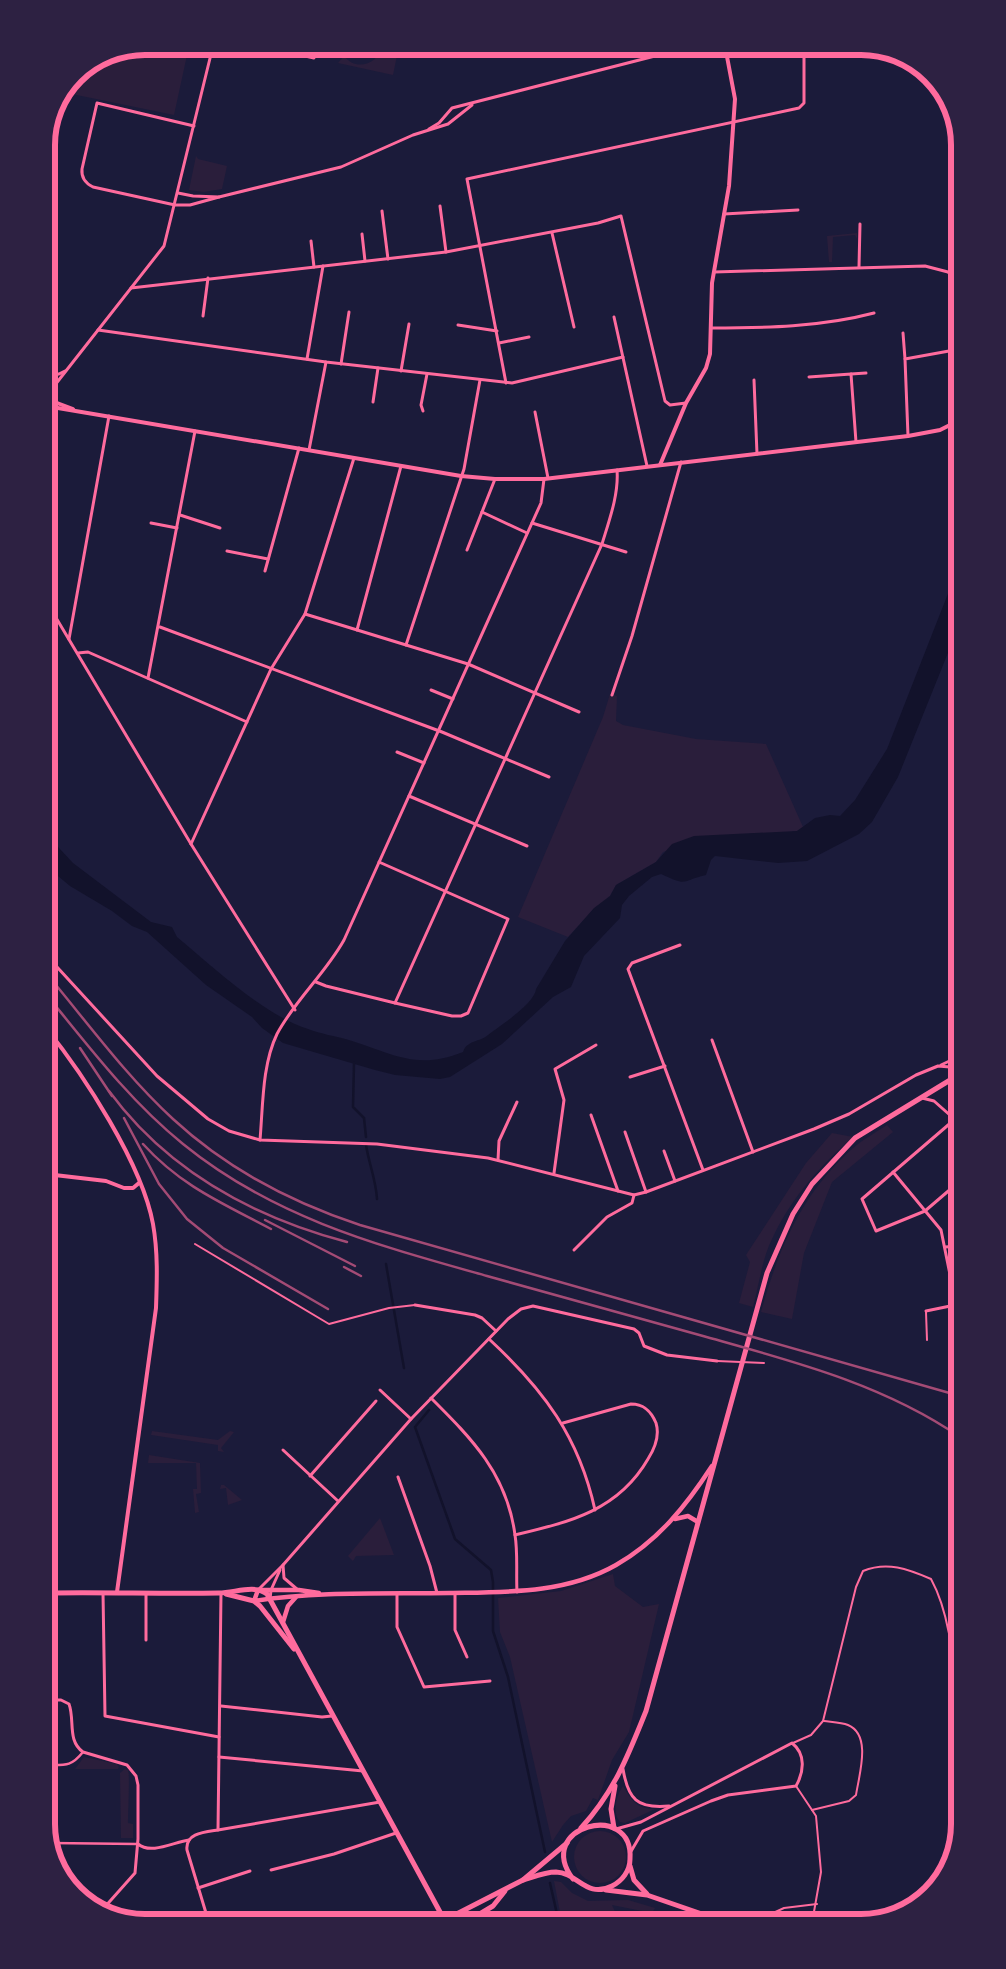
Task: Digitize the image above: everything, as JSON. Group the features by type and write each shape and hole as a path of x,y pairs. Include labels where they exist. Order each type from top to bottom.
{"main road":[{"path":"523,1880 568,1842 601,1806 623,1769 646,1711 759,1306 779,1242 812,1184 855,1138 950,1080"},
{"path":"55,1593 221,1593 258,1590 299,1590 319,1593 482,1593 517,1592 566,1585 614,1566 637,1551 674,1519 689,1501 715,1462"},
{"path":"674,1519 688,1516 698,1522"},
{"path":"258,1590 265,1592 283,1622 439,1914"},
{"path":"254,1601 258,1590"},
{"path":"221,1593 254,1601 296,1598 319,1593"},
{"path":"283,1622 288,1606 296,1598"},
{"path":"254,1601 265,1611 303,1660"},
{"path":"615,1829 611,1809 616,1780"},
{"path":"581,1828 598,1824 615,1829 623,1836 630,1853 630,1864 634,1880 647,1895"},
{"path":"568,1842 565,1861 573,1879"},
{"path":"599,1890 619,1882 630,1864"},
{"path":"458,1914 523,1880 556,1872 573,1879 585,1887 647,1895 702,1914"},
{"path":"480,1914 493,1906 506,1888"}],"street":[{"path":"55,384 159,253 167,239 211,55"},
{"path":"302,55 314,58 315,55"},
{"path":"194,126 97,103 82,169 84,180 93,187 176,205 190,205 341,167 429,129 439,123 452,108 473,105 660,55"},
{"path":"660,465 686,403 708,362 712,328 714,272 730,179 734,91 727,55"},
{"path":"506,382 500,343 467,182 469,177 802,107 804,103 804,55"},
{"path":"429,129 448,124 473,105"},
{"path":"178,193 193,196 219,197"},
{"path":"440,206 446,252"},
{"path":"724,214 798,210"},
{"path":"382,211 388,259"},
{"path":"131,288 446,252 598,223 621,216 665,401 670,405 686,403"},
{"path":"859,267 860,224"},
{"path":"552,232 574,326"},
{"path":"362,234 365,261"},
{"path":"311,241 314,267"},
{"path":"307,358 323,266"},
{"path":"714,272 925,266 951,274"},
{"path":"203,316 208,278"},
{"path":"342,364 349,312"},
{"path":"712,328 764,328 847,319 874,313"},
{"path":"614,317 647,466"},
{"path":"402,371 409,324"},
{"path":"458,325 497,331"},
{"path":"98,330 326,362 506,382 538,379 554,373 623,357"},
{"path":"903,333 908,436"},
{"path":"500,343 529,337"},
{"path":"905,359 951,351"},
{"path":"309,450 326,362"},
{"path":"372,402 378,368"},
{"path":"55,375 65,370"},
{"path":"809,377 866,373"},
{"path":"423,411 421,406 427,374"},
{"path":"852,374 856,442"},
{"path":"406,645 464,469 480,380"},
{"path":"754,380 757,454"},
{"path":"55,402 77,411"},
{"path":"55,407 461,476 495,479 546,478 908,436 940,430 951,424"},
{"path":"260,1140 266,1072 273,1043 344,940 542,499 546,478 535,412"},
{"path":"69,639 109,416"},
{"path":"148,678 160,627 195,431"},
{"path":"265,572 299,448"},
{"path":"191,844 272,669 305,614 354,458"},
{"path":"612,695 681,462"},
{"path":"357,630 401,466"},
{"path":"395,1003 602,544 610,516 617,480 617,470"},
{"path":"468,550 495,479"},
{"path":"482,512 527,533"},
{"path":"180,515 220,528"},
{"path":"150,523 177,528"},
{"path":"532,523 626,552"},
{"path":"226,551 268,560"},
{"path":"305,614 468,664 578,712"},
{"path":"55,616 191,844 294,1010"},
{"path":"160,627 438,731 549,777"},
{"path":"78,653 88,652 247,722"},
{"path":"431,690 452,699"},
{"path":"397,752 424,763"},
{"path":"409,796 476,823 526,846"},
{"path":"316,982 457,1017 464,1015 470,1009 508,919 379,862"},
{"path":"680,945 632,962 628,969 703,1170"},
{"path":"55,964 166,1085 214,1123 238,1135 260,1140 377,1144 498,1160 634,1195 841,1118 916,1075 951,1060"},
{"path":"55,1038 117,1136 139,1183 152,1222 155,1242 156,1308 117,1592"},
{"path":"712,1040 753,1152"},
{"path":"554,1173 564,1100 555,1069 596,1045"},
{"path":"630,1077 665,1066"},
{"path":"938,1066 950,1066 950,1080"},
{"path":"918,1098 934,1101 951,1117"},
{"path":"498,1160 499,1140 517,1102"},
{"path":"591,1115 618,1191"},
{"path":"951,1123 862,1199 876,1231 925,1211 951,1189"},
{"path":"625,1132 646,1192"},
{"path":"664,1151 674,1181"},
{"path":"893,1172 941,1230 951,1273"},
{"path":"55,1175 106,1180 124,1188 133,1188 139,1183"},
{"path":"574,1250 607,1217 632,1203 634,1195"},
{"path":"945,1247 951,1247"},
{"path":"415,1305 480,1317 496,1332"},
{"path":"258,1590 282,1566 411,1419 521,1309 533,1306 634,1329 639,1333 644,1346 662,1354 718,1361"},
{"path":"926,1311 951,1306"},
{"path":"489,1339 526,1376 563,1423 582,1462 595,1510"},
{"path":"380,1390 411,1419"},
{"path":"431,1398 465,1432 489,1461 503,1492 515,1535 517,1592"},
{"path":"310,1476 376,1401"},
{"path":"515,1535 562,1524 595,1510 630,1484 646,1464 656,1444 658,1430 656,1425 647,1408 639,1404 631,1404 563,1423"},
{"path":"282,1450 338,1500"},
{"path":"398,1477 430,1566 437,1593"},
{"path":"270,1599 271,1590 282,1566"},
{"path":"282,1566 284,1578 299,1590"},
{"path":"103,1592 104,1716 219,1737"},
{"path":"146,1592 146,1640"},
{"path":"218,1830 221,1593"},
{"path":"396,1593 397,1627 424,1687 490,1681"},
{"path":"454,1593 455,1630 467,1657"},
{"path":"55,1700 61,1700 69,1704 72,1712 74,1740 77,1748 83,1752 124,1764 136,1776 138,1785 137,1844 133,1877 106,1905"},
{"path":"221,1706 322,1717 334,1715"},
{"path":"615,1829 641,1822 792,1744 799,1749 802,1758 801,1778 796,1786 728,1795 711,1800 643,1831 630,1853"},
{"path":"55,1765 66,1765 74,1762 83,1752"},
{"path":"219,1757 364,1771"},
{"path":"623,1769 629,1794 639,1802 655,1807 672,1805"},
{"path":"57,1842 137,1844 143,1848 151,1849 189,1840 194,1836 218,1830 380,1802"},
{"path":"271,1870 334,1854 397,1833"},
{"path":"189,1840 187,1850 206,1914"},
{"path":"198,1888 250,1871"}],"lane":[{"path":"195,1244 329,1324 389,1308 415,1305"},
{"path":"926,1311 927,1340"},
{"path":"718,1361 764,1363"},
{"path":"792,1744 811,1735 823,1721 856,1587 863,1571 876,1566 893,1566 931,1579 940,1596 947,1625 951,1655"},
{"path":"812,1810 849,1801 856,1795 859,1777 862,1742 858,1732 848,1725 823,1721"},
{"path":"796,1786 816,1816 821,1872 814,1914"},
{"path":"944,1860 950,1830"},
{"path":"771,1914 784,1908 817,1904"}],"shaded area":[{"path":"139,55 187,55 174,115 71,94 86,77 105,64 116,60"},
{"path":"378,55 397,55 393,75 338,63 344,56 354,64 360,65 372,61"},
{"path":"196,156 198,159 227,166 222,189 204,192 189,190"},
{"path":"857,233 857,239 855,235 833,237 832,262 829,262 827,236"},
{"path":"951,586 951,645 898,777 872,822 859,834 807,861 778,863 715,856 711,860 706,875 684,882 661,874 652,877 629,896 622,905 620,918 584,956 571,987 553,997 502,1044 450,1077 440,1079 395,1075 283,1043 262,1028 252,1017 206,985 147,932 132,926 112,911 70,886 55,874 55,844 73,863 151,922 172,927 177,937 223,976 274,1013 313,1031 349,1040 392,1055 418,1060 431,1060 463,1052 467,1045 485,1037 524,1007 534,995 565,941 594,908 610,896 616,885 656,862 672,844 694,836 797,831 815,818 830,815 840,816 855,800 887,749"},
{"path":"610,694 617,696 616,721 623,725 696,739 766,744 803,827 797,831 782,833 718,837 663,852 656,862 616,885 610,896 594,909 568,937 518,917 603,717"},
{"path":"887,1125 893,1132 832,1182 804,1253 792,1319 761,1312 784,1245 794,1224 819,1184 852,1149"},
{"path":"832,1133 853,1137 817,1172 788,1210 772,1239 766,1255 753,1307 739,1303 750,1262 746,1255 806,1163"},
{"path":"152,1431 218,1440 230,1431 234,1432 221,1448 224,1452 218,1451 218,1445 151,1435"},
{"path":"149,1455 200,1463 201,1493 196,1494 199,1512 195,1513 193,1489 197,1489 196,1463 148,1463"},
{"path":"221,1485 224,1485 242,1500 228,1505 226,1488 220,1489"},
{"path":"380,1518 394,1555 356,1556 353,1561 348,1556"},
{"path":"613,1574 615,1586 643,1607 659,1604 629,1732 612,1760 598,1800 593,1798 586,1811 571,1816 552,1842 510,1657 500,1632 498,1598 561,1591"},
{"path":"84,1757 117,1764 119,1767 118,1769 75,1769"},
{"path":"125,1769 129,1773 128,1823 133,1824 133,1838 121,1838 120,1773"},
{"path":"623,1786 635,1803 649,1809 655,1809 625,1823 620,1822 616,1814 616,1804 618,1794"},
{"path":"600,1831 614,1835 622,1843 626,1857 622,1871 614,1879 600,1883 586,1879 578,1871 574,1857 578,1843 586,1835"},
{"path":"554,1881 561,1882 572,1893 588,1901 628,1900 655,1908 652,1913 612,1905 616,1914 560,1914"}],"waterway":[{"path":"354,1063 353,1107 364,1118 366,1137"},
{"path":"366,1145 377,1199"},
{"path":"386,1264 404,1368"},
{"path":"429,1410 415,1427 455,1539 491,1570 493,1582 493,1631 508,1677 545,1852"},
{"path":"550,1883 557,1914"}],"railway":[{"path":"55,984 123,1067 173,1119 215,1153 284,1195 360,1225 951,1393"},
{"path":"55,1005 128,1092 183,1144 218,1170 290,1210 328,1226 406,1253 770,1355 836,1376 900,1402 951,1431"},
{"path":"80,1048 112,1096"},
{"path":"109,1091 132,1119 157,1144 185,1167 215,1187 278,1219 312,1232 347,1242"},
{"path":"124,1118 159,1184 187,1219 223,1248 328,1309"},
{"path":"143,1144 157,1159 187,1182 219,1202 271,1229"},
{"path":"265,1220 355,1266"},
{"path":"344,1267 361,1276"}]}
